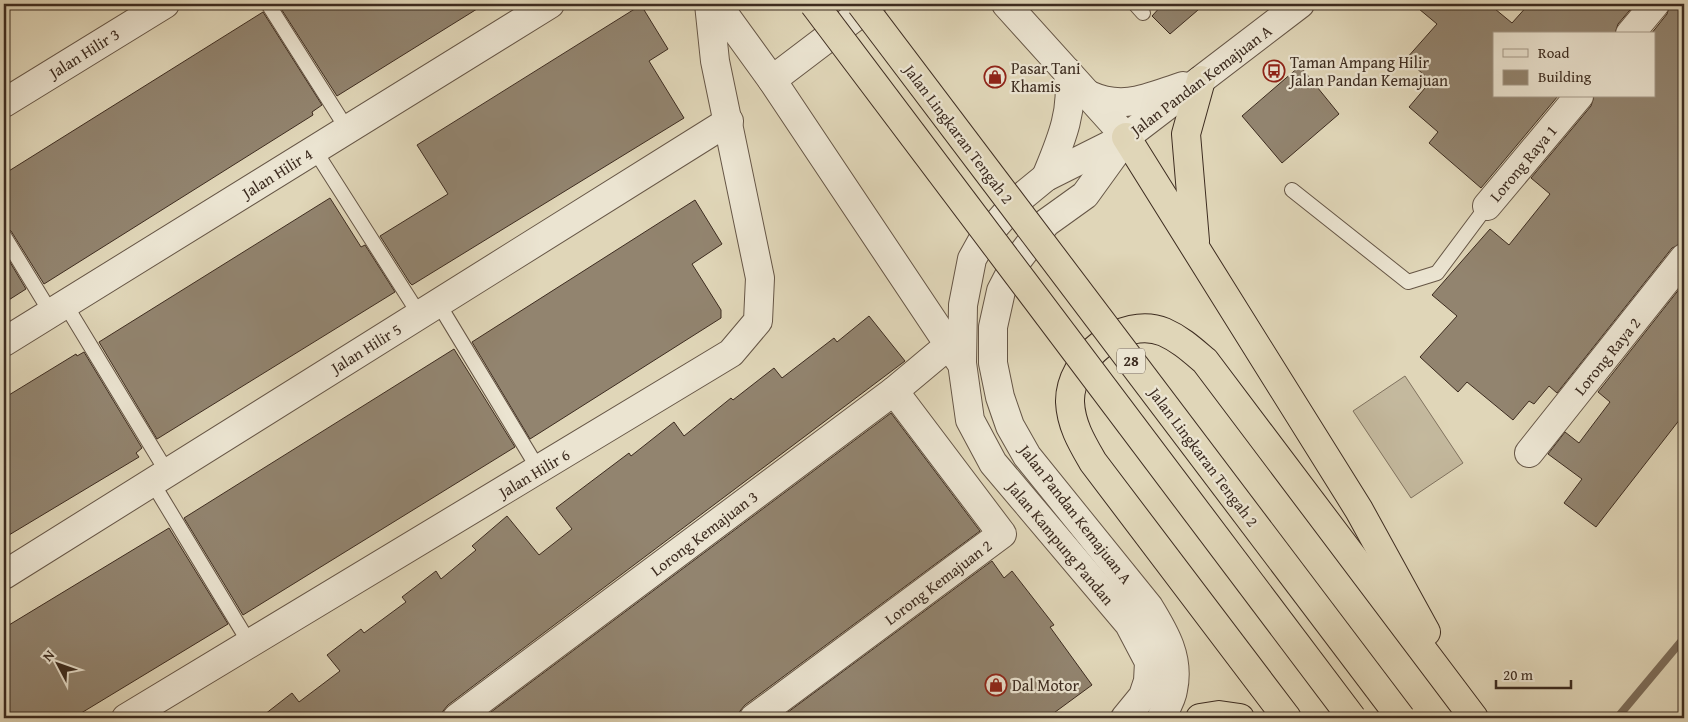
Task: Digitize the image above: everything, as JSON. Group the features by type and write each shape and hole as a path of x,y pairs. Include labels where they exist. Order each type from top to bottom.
{"highway":[{"name":"28","path":"814,4 1352,718"},
{"name":"Jalan Lingkaran Tengah 2","path":"861,4 1402,718"},
{"path":"1196,249 1186,134 1201,80"},
{"path":"1126,137 1359,510 1474,718"},
{"path":"1287,718 1093,462 1076,432 1070,401 1076,375 1093,351 1109,339 1138,329 1163,332 1185,344 1205,361 1474,718"},
{"path":"1200,718 1219,715 1240,718"}],"street":[{"name":"Jalan Hilir 3","path":"4,103 165,4"},
{"name":"Jalan Hilir 4","path":"4,342 550,4"},
{"name":"Jalan Hilir 6","path":"126,718 731,353 758,321 760,278 729,120 715,61 709,4"},
{"path":"717,4 772,80 956,354"},
{"path":"772,80 872,4"},
{"path":"1006,4 1126,137"},
{"name":"Jalan Pandan Kemajuan A","path":"956,354 962,305 972,259 982,241 1018,200 1046,177 1126,137 1300,4"},
{"path":"1632,32 1655,4"},
{"path":"1046,177 1068,118 1072,91 1068,72"},
{"path":"1089,95 1106,103 1123,104 1201,80"},
{"name":"Lorong Raya 1","path":"1487,206 1576,98"},
{"name":"Jalan Hilir 5","path":"4,575 729,120"},
{"name":"Jalan Pandan Kemajuan A","path":"1126,137 1085,195 1046,223 1016,262 1001,291 993,327 993,363 1000,397 1010,426 1028,456 1149,607 1164,631 1174,653 1174,690 1161,718"},
{"name":"Lorong Raya 2","path":"1529,453 1684,258"},
{"name":"Lorong Kemajuan 3","path":"457,718 894,391 956,354"},
{"name":"Jalan Kampung Pandan","path":"956,354 970,420 993,463 1129,624 1149,662 1148,681 1143,696 1125,718"},
{"name":"Lorong Kemajuan 2","path":"754,718 1002,534 894,391"}],"lane":[{"path":"268,4 347,129"},
{"path":"314,149 429,309 539,470"},
{"path":"1292,190 1408,282 1437,274 1487,206"},
{"path":"4,236 58,308 160,477 250,644"}],"shaded area":[{"path":"1405,376 1463,463 1411,498 1353,411"}],"building":[{"path":"278,4 485,4 337,96"},
{"path":"1163,4 1205,4 1170,34 1152,16"},
{"path":"1413,4 1489,4 1512,23 1529,4 1635,4 1618,24 1616,32 1493,32 1493,98 1556,98 1481,188 1429,143 1438,132 1409,107 1431,81 1406,59 1437,24"},
{"path":"1670,4 1684,4 1684,243 1672,248 1557,393 1549,386 1534,404 1529,401 1513,420 1467,382 1458,392 1420,357 1457,316 1432,295 1490,229 1509,245 1550,194 1531,178 1591,106 1593,98 1656,98 1656,32 1653,32 1667,14"},
{"path":"641,5 668,49 649,61 684,118 412,285 380,236 448,194 417,145"},
{"path":"263,12 322,105 312,112 313,115 44,284 11,231 4,227 4,174"},
{"path":"1300,66 1339,114 1282,163 1242,116"},
{"path":"330,198 361,247 365,245 395,292 157,439 99,342"},
{"path":"695,200 722,244 692,264 721,310 721,318 530,439 472,342"},
{"path":"4,252 26,289 4,303"},
{"path":"1684,283 1684,414 1596,527 1564,503 1582,479 1548,454 1565,432 1579,443 1610,402 1598,392"},
{"path":"869,316 905,361 448,705 443,711 442,718 260,718 292,693 299,702 340,671 327,655 361,629 364,633 406,602 402,597 436,571 441,579 476,550 472,546 507,516 539,555 572,529 556,508 629,453 631,456 674,422 684,436 731,398 733,400 774,368 782,378 834,338 837,342"},
{"path":"454,349 515,447 243,615 184,518"},
{"path":"84,352 142,448 136,453 139,457 4,538 4,398 76,354 77,356"},
{"path":"891,413 980,531 745,705 740,711 739,718 483,718"},
{"path":"169,528 228,624 73,718 4,718 4,628"},
{"path":"992,561 1004,578 1012,571 1054,625 1050,627 1092,685 1047,718 780,718"}],"waterway":[{"path":"1617,718 1684,638"}],"place":[{"name":"Taman Ampang Hilir Jalan Pandan Kemajuan","path":"1274,71"},
{"name":"Pasar Tani Khamis","path":"995,77"},
{"name":"Dal Motor","path":"996,685"}]}
